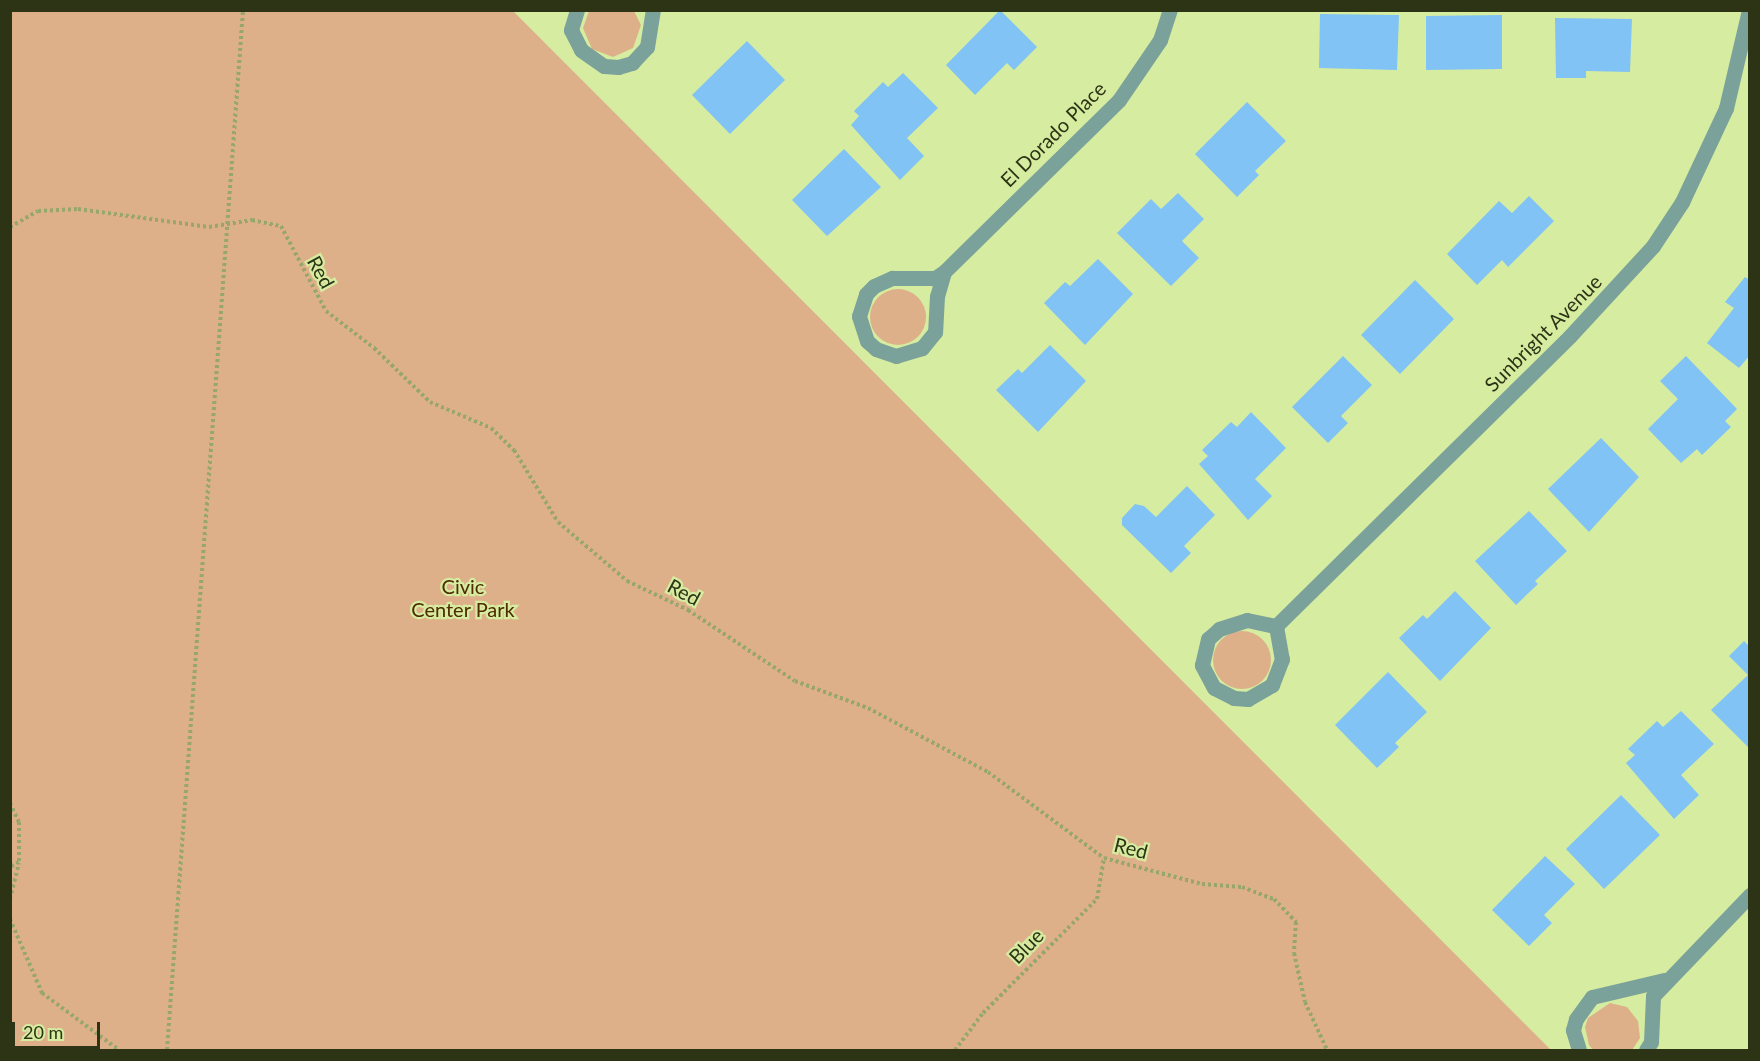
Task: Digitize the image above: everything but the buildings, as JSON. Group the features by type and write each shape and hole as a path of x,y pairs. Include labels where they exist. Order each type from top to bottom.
{"street":[{"path":"577,10 571,30 581,50 604,66 618,67 632,63 647,47 653,10"},
{"name":"El Dorado Place","path":"945,272 937,296 935,332 922,348 896,356 876,349 867,340 859,316 861,304 874,286 892,278 935,278 945,272 1119,100 1160,40 1170,10"},
{"name":"Sunbright Avenue","path":"1276,626 1570,336 1653,246 1682,202 1726,108 1749,10"},
{"path":"1247,620 1276,626 1282,659 1272,685 1248,699 1234,698 1214,688 1202,665 1208,639 1232,622 1247,620"},
{"path":"1646,1050 1651,1042 1653,996 1664,980 1749,895"},
{"path":"1579,1050 1573,1030 1576,1019 1592,997 1664,980"}],"path":[{"path":"167,1050 243,10"},
{"name":"Red","path":"10,227 38,211 78,209 209,227 252,220 281,226 326,310 374,348 430,402 491,428 514,450 558,522 627,581 688,609 795,681 868,708 988,772 1104,858 1202,885 1242,887 1274,899 1296,922 1294,953 1305,1002 1327,1050"},
{"path":"10,804 19,822 19,862 10,899"},
{"name":"Blue","path":"955,1050 1006,988 1097,899 1104,858"},
{"path":"10,867 19,862"},
{"path":"10,919 42,993 119,1050"}],"green space":[{"name":"Civic Center Park","path":"10,11 513,11 1551,1050 11,1050"},
{"path":"589,11 634,11 641,25 633,48 613,57 592,49 583,28"},
{"path":"892,289 904,289 914,293 922,301 926,317 922,333 914,341 904,345 892,345 882,341 874,333 870,323 870,311 874,301 882,293"},
{"path":"1242,631 1258,636 1266,644 1271,660 1266,676 1258,684 1242,689 1226,684 1218,676 1213,660 1218,644 1226,636"},
{"path":"1610,1003 1627,1007 1638,1021 1640,1038 1632,1050 1593,1050 1589,1045 1585,1027 1588,1018"}]}
